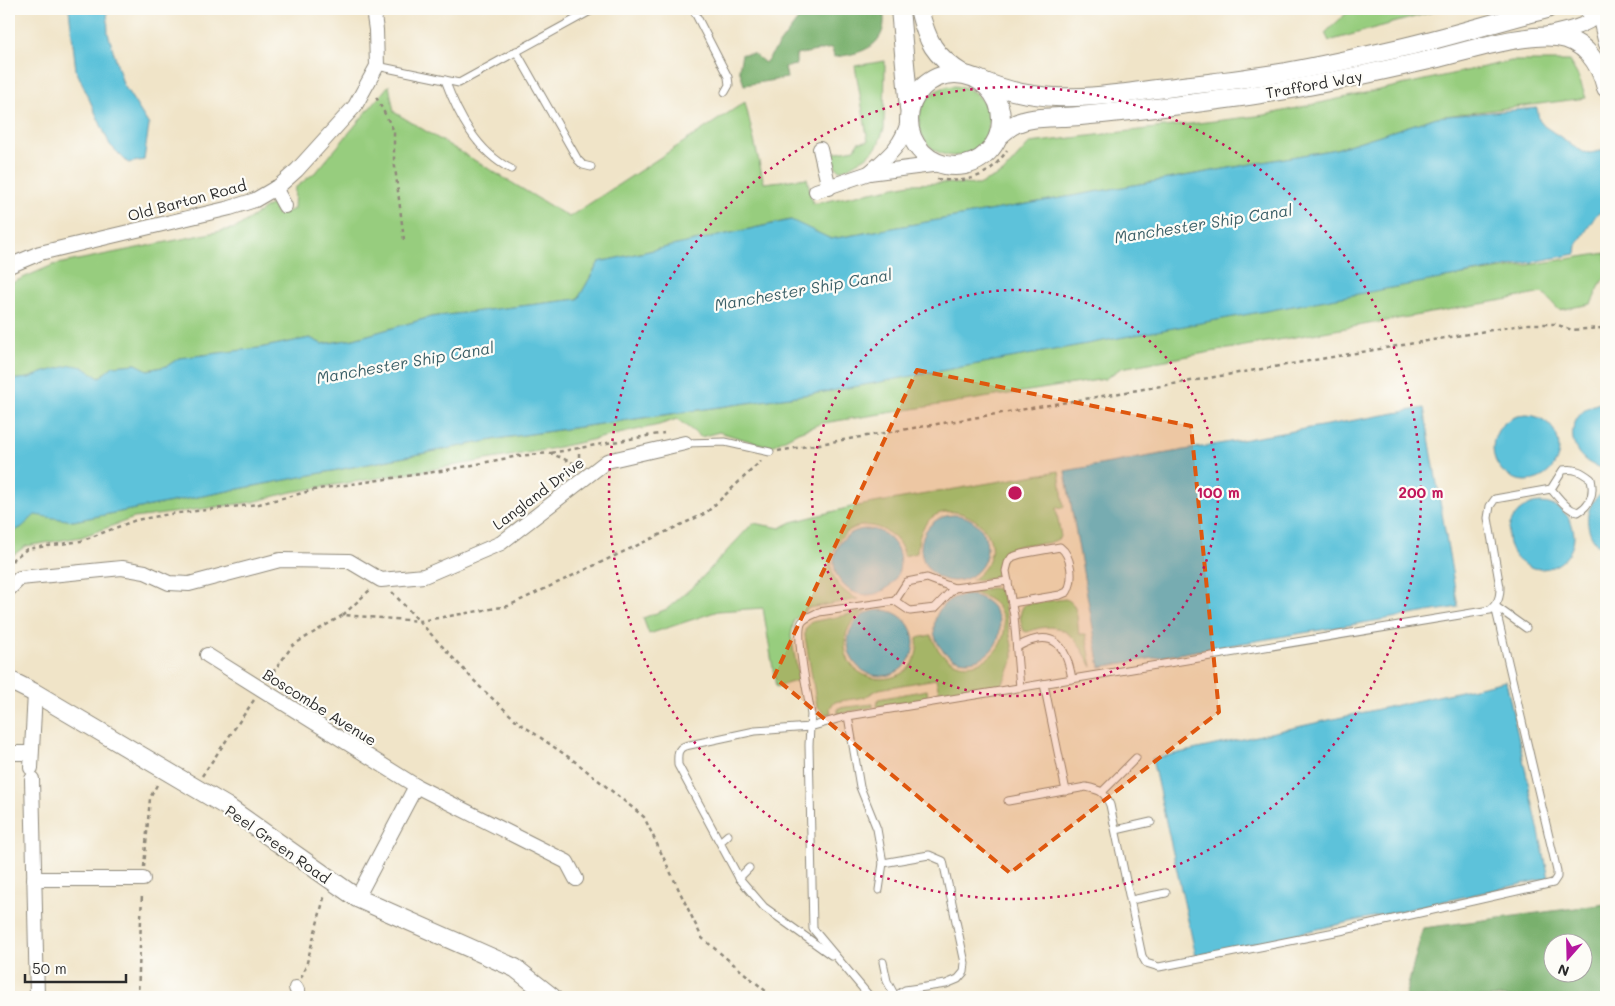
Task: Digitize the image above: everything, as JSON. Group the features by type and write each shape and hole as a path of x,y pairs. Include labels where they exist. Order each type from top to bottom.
{"street":[{"path":"373,9 376,30 377,66"},
{"path":"900,9 911,136 918,148 928,158 940,164"},
{"path":"820,149 823,189 869,173 940,164 954,166 968,164 981,158 991,149 998,137 1001,124 1000,110 996,97 987,86 947,64 934,50 924,28 919,9"},
{"name":"Trafford Way","path":"969,76 1018,94 1036,97 1069,98 1212,82 1284,72 1407,46 1547,9"},
{"path":"1539,37 1579,26 1598,12 1606,44"},
{"name":"Trafford Way","path":"998,137 1011,126 1021,121 1038,117 1058,118 1101,114 1279,92 1354,78 1504,42 1539,37 1558,37 1572,41 1586,49 1603,74 1606,88"},
{"name":"Old Barton Road","path":"9,266 40,253 182,216 230,208 254,200 276,188 297,170 354,106 377,66"},
{"path":"869,173 900,142 915,95 924,84 936,77 949,73 969,76"},
{"path":"276,188 285,206"},
{"name":"Langland Drive","path":"381,580 424,576 502,543 607,461 685,443"},
{"path":"9,589 20,578 122,568 145,572 169,583 189,584 280,560 349,561 381,580"},
{"name":"Boscombe Avenue","path":"207,655 416,786 567,862 576,879"},
{"name":"Peel Green Road","path":"9,680 35,693 226,806 357,898 515,968 552,997"},
{"path":"35,693 31,774 37,997"},
{"path":"9,752 32,753"},
{"path":"357,898 416,786"},
{"path":"34,879 143,879"}],"lane":[{"path":"377,66 458,83 594,9"},
{"path":"693,9 728,77 729,85 725,92"},
{"path":"516,51 578,160 583,165 591,167"},
{"path":"445,80 454,104 482,148 499,163 511,169"},
{"path":"685,443 725,442 770,452"},
{"path":"839,960 764,907 740,878 678,765 678,752 681,748 755,731 810,727 848,716 1490,610 1500,598 1500,587 1488,518 1490,506 1495,499 1551,489 1564,470 1571,469 1582,472 1591,479 1593,490 1584,508 1578,512 1564,504 1551,489"},
{"path":"1012,603 1060,595 1067,592 1072,582 1068,555 1064,550 1060,547 1021,554 1012,557 1008,563 1006,571 1012,603 1020,688"},
{"path":"895,601 907,582 927,578 954,588 1008,581"},
{"path":"870,997 813,929 809,744 811,715 798,636 802,622 807,617 819,612 895,601 910,611 935,608 954,588"},
{"path":"1495,606 1526,628"},
{"path":"1008,801 1086,787 1106,795 1116,830 1142,956 1146,962 1158,967 1340,931 1553,883 1558,871 1495,606"},
{"path":"1017,647 1035,638 1056,642 1063,648 1069,662 1072,679"},
{"path":"1044,684 1066,791"},
{"path":"848,716 860,787 877,829 883,863 879,890"},
{"path":"1102,792 1136,758"},
{"path":"1116,830 1151,822"},
{"path":"720,842 728,835"},
{"path":"883,863 929,855 943,861 965,964 964,972 958,979 946,984 905,990 894,997 887,981 883,962"},
{"path":"740,878 749,868"},
{"path":"1131,900 1166,893"}],"path":[{"path":"369,82 382,112 394,130 394,159 404,240"},
{"path":"343,615 420,621 508,606 706,513 770,452 1528,324 1555,324 1572,330 1606,329"},
{"path":"9,573 13,559 27,549 81,541 136,520 170,514 259,504 318,489 447,470 518,456 550,453 666,432"},
{"path":"579,448 579,465"},
{"path":"550,453 579,465 592,473"},
{"path":"194,788 261,689 294,646 343,615 381,580 480,687 518,722 577,763 644,817 702,938 773,997"},
{"path":"298,993 329,879"}],"highlighted area":[{"path":"917,370 1191,426 1219,712 1010,873 774,677"}],"green space":[{"path":"806,9 883,9 884,21 882,31 878,39 864,50 845,56 834,57 832,48 796,55 796,65 785,67 787,78 744,85 739,69 742,54 754,54 765,63"},
{"path":"1351,9 1443,9 1329,41 1325,33"},
{"path":"885,61 884,129 877,147 869,155 844,170 839,170 831,161 832,153 855,149 858,142 868,141 855,66"},
{"path":"1511,61 1569,61 1578,76 1586,98 1437,117 1336,149 831,239 790,220 599,262 578,299 431,317 354,339 322,344 310,338 259,348 179,358 167,366 147,370 136,364 113,366 99,378 83,367 45,372 29,378 9,380 9,284 53,265 236,228 271,204 278,215 294,209 295,188 318,170 389,85 394,112 569,217 745,102 764,183 807,178 813,204 910,184 945,183 978,185 1003,173 1030,143 1265,115"},
{"path":"954,86 967,89 979,96 986,108 989,121 986,134 979,146 967,153 954,156 941,153 929,146 922,134 919,121 922,108 929,96 941,89"},
{"path":"1606,253 1606,277 1602,281 1591,304 1559,310 1543,293 1121,368 1105,379 823,423 798,432 770,447 719,432 701,437 677,419 659,425 550,449 291,492 253,502 134,518 81,537 26,546 13,555 9,563 9,534 22,527 35,514 73,521 503,438 831,391 1437,279"},
{"path":"1059,471 1064,507 1056,508 1061,537 1050,542 1015,547 1006,554 998,572 990,579 972,580 988,562 991,544 984,528 970,517 953,512 936,515 923,528 917,553 904,556 900,545 893,536 870,526 855,528 843,535 835,547 831,561 833,575 842,589 858,599 809,608 794,620 791,636 799,680 776,687 763,608 718,611 649,634 643,618 667,609 697,583 753,523 780,528 792,522 851,507"},
{"path":"991,588 1002,592 1013,651 1013,660 1002,685 940,695 936,679 879,689 865,697 834,702 830,708 831,713 825,714 817,706 805,636 805,630 811,622 866,611 851,624 845,642 848,658 856,670 869,677 883,679 897,676 908,668 916,655 917,638 931,635 940,652 953,662 967,665 980,662 991,655 1000,645 1004,632 1003,619 996,605 987,598 972,592"},
{"path":"1065,599 1070,601 1075,608 1079,634 1086,634 1092,667 1080,647 1067,633 1051,627 1027,632 1024,631 1021,624 1021,611 1025,604"},
{"path":"927,690 928,698 877,707 878,699"},
{"path":"873,704 873,707 838,714 838,708"},
{"path":"1606,904 1606,997 1405,997 1423,928"}],"water":[{"path":"69,9 107,9 108,33 123,84 149,125 144,160 128,163 110,145 76,70"},
{"name":"Manchester Ship Canal","path":"1537,108 1539,120 1544,126 1583,152 1590,153 1606,150 1606,211 1596,215 1577,245 1576,254 831,391 503,438 73,521 35,515 22,527 9,534 9,380 29,378 72,365 83,367 99,378 113,366 136,364 148,370 167,366 179,358 259,348 310,338 322,344 354,339 431,317 578,299 599,262 791,220 831,239 1336,149 1437,117"},
{"path":"1606,402 1606,469 1591,464 1581,456 1575,446 1573,434 1575,423 1581,413 1592,406"},
{"path":"1424,408 1458,607 1100,667 1065,471"},
{"path":"1519,415 1533,415 1545,420 1554,429 1559,441 1557,461 1550,472 1533,481 1519,481 1507,476 1498,467 1493,455 1493,441 1498,429 1507,420"},
{"path":"1606,491 1606,551 1593,538 1588,521 1592,504 1598,496"},
{"path":"1534,503 1548,503 1560,508 1569,517 1574,529 1572,549 1565,560 1548,569 1534,569 1522,564 1513,555 1508,543 1508,529 1513,517 1522,508"},
{"path":"947,515 961,515 973,520 982,529 987,541 985,561 978,572 961,581 947,581 935,576 926,567 921,555 921,541 926,529 935,520"},
{"path":"860,529 874,529 886,534 895,543 900,555 898,575 891,586 874,595 860,595 848,590 839,581 834,569 834,555 839,543 848,534"},
{"path":"960,595 974,595 986,600 995,609 1000,621 998,641 991,652 974,661 960,661 948,656 939,647 934,635 934,621 939,609 948,600"},
{"path":"874,610 888,610 900,615 909,624 914,636 912,656 905,667 888,676 874,676 862,671 853,662 848,650 848,636 853,624 862,615"},
{"path":"1506,681 1549,878 1196,956 1152,759"}]}
